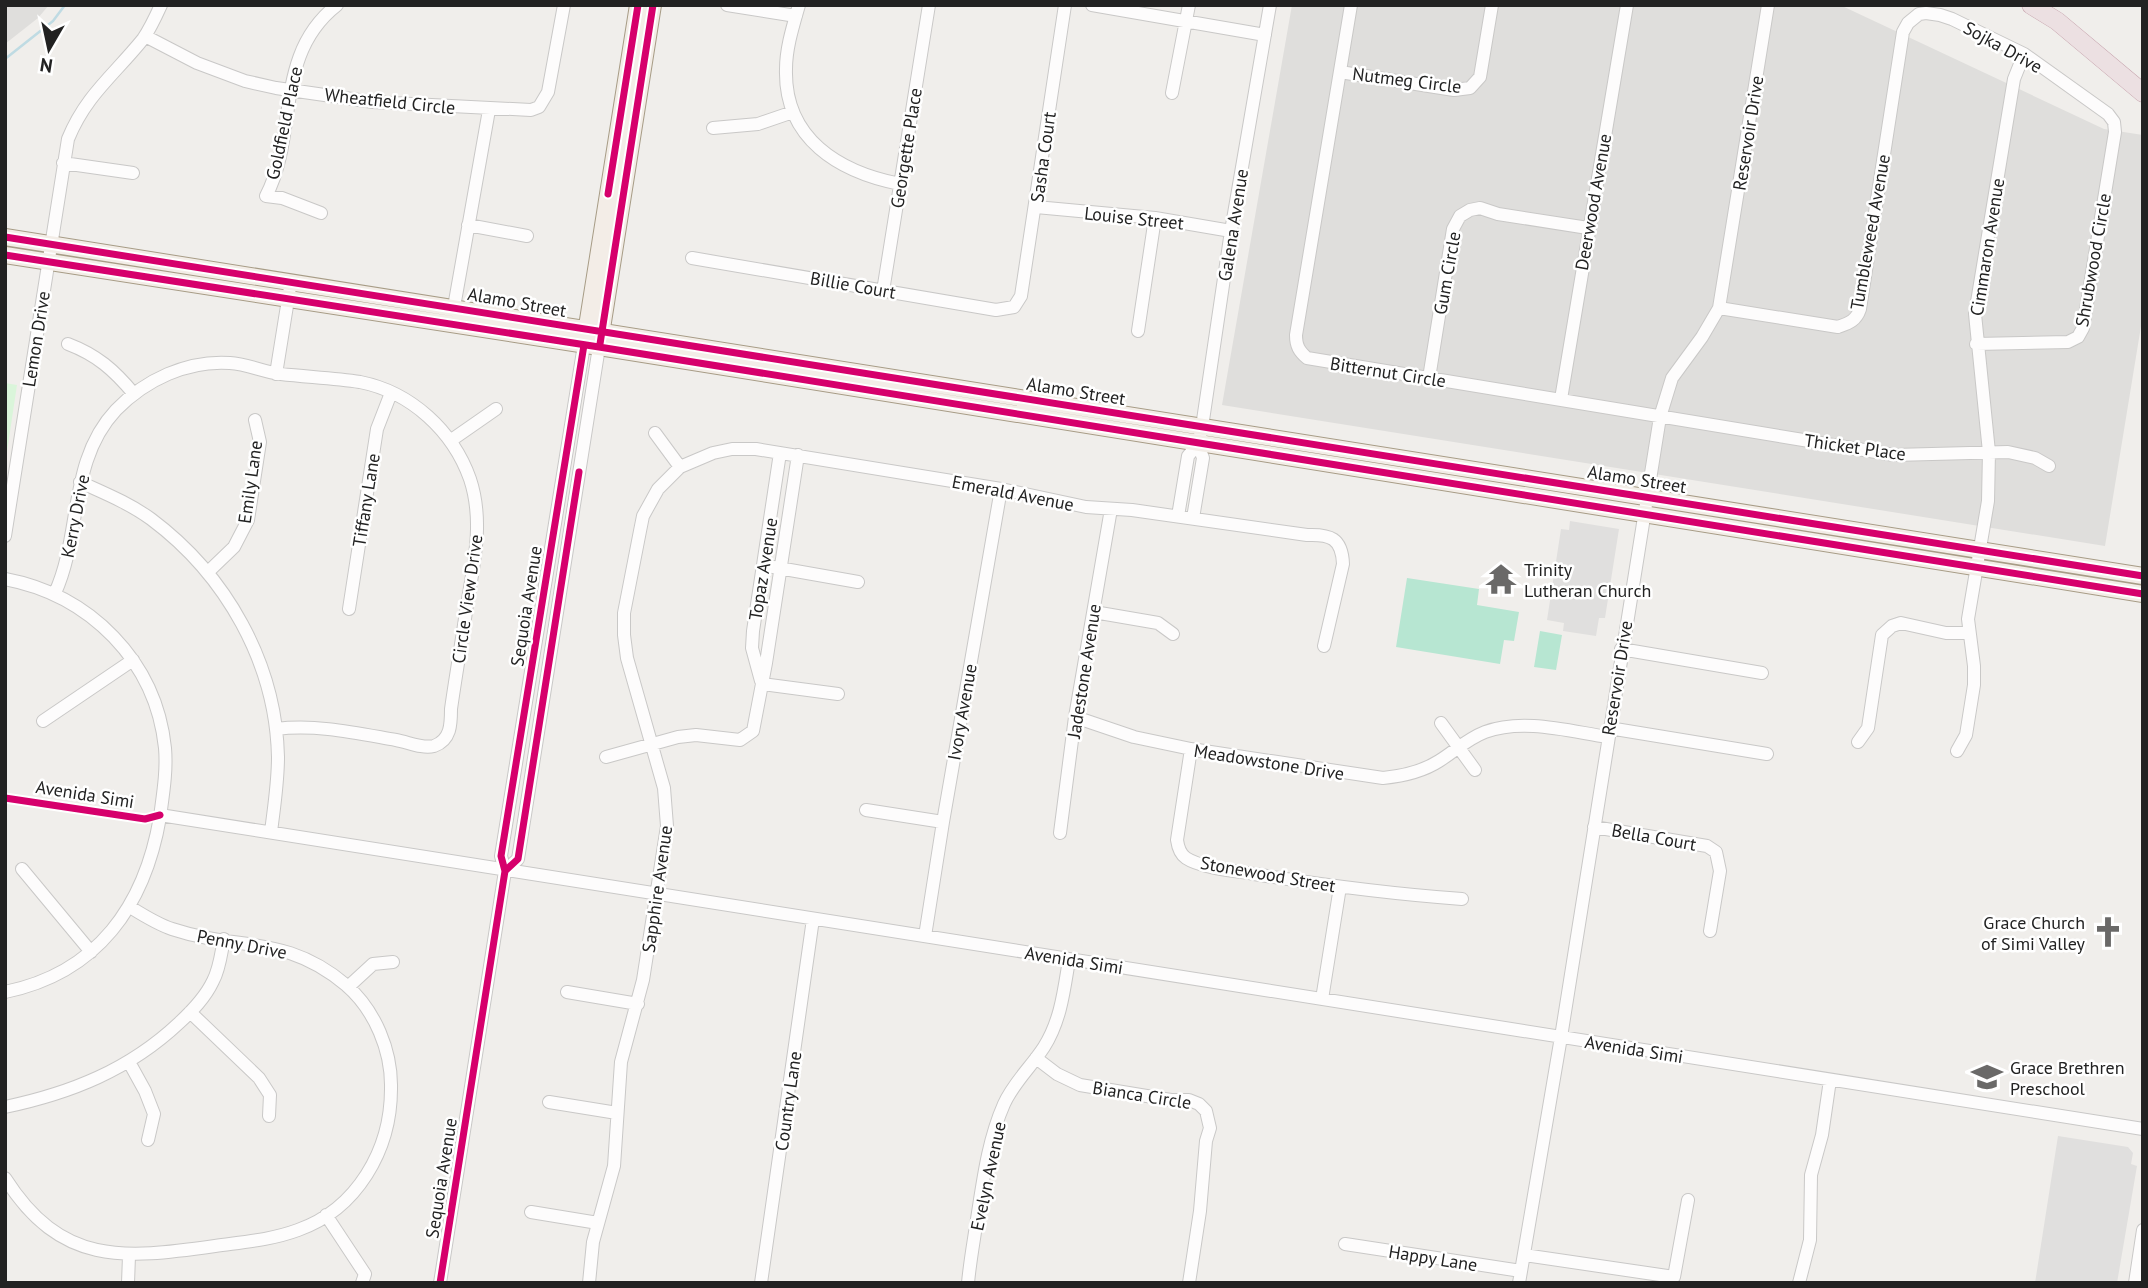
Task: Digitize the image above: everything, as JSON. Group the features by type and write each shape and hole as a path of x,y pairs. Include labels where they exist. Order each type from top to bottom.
{"highway":[{"path":"2031,5 2057,21 2143,93"}],"main road":[{"name":"Sequoia Avenue","path":"593,339 638,5"},
{"name":"Sequoia Avenue","path":"593,339 653,5"},
{"name":"Alamo Street","path":"5,236 454,307 593,339 1198,444 2143,594"},
{"name":"Alamo Street","path":"5,255 288,299 593,339 1202,427 2143,576"}],"street":[{"name":"Lemon Drive","path":"5,536 68,139 78,116 92,95 145,36 161,5"},
{"name":"Goldfield Place","path":"321,213 282,198 266,196 275,178 290,89 299,57 313,27 337,5"},
{"name":"Wheatfield Circle","path":"145,36 197,63 245,81 373,102 489,110 531,110 545,101 564,5"},
{"path":"727,5 797,11 786,72 787,92 793,112 810,140 835,162 857,173 900,184"},
{"name":"Georgette Place","path":"883,290 929,5"},
{"name":"Sasha Court","path":"1014,307 1021,296 1065,5"},
{"path":"1092,5 1265,35"},
{"path":"1172,93 1189,5"},
{"name":"Galena Avenue","path":"1178,516 1188,456 1198,444 1202,427 1269,5"},
{"name":"Bitternut Circle","path":"1351,5 1296,344 1300,352 1315,361 1660,417"},
{"name":"Nutmeg Circle","path":"1339,72 1454,90 1470,88 1480,77 1492,5"},
{"name":"Deerwood Avenue","path":"1561,399 1627,5"},
{"name":"Reservoir Drive","path":"1520,1277 1660,417 1672,378 1719,308 1768,5"},
{"name":"Tumbleweed Avenue","path":"1719,308 1838,327 1857,317 1903,32 1908,23 1919,14"},
{"name":"Sojka Drive","path":"1919,14 1940,15 2024,54 2114,121"},
{"name":"Cimmaron Avenue","path":"1957,751 1966,735 1974,685 1968,619 1988,501 1989,453 1976,344 1976,303 2014,79 2024,54"},
{"path":"454,307 489,110"},
{"path":"713,128 758,124 793,112"},
{"name":"Shrubwood Circle","path":"1976,344 2068,342 2078,337 2083,328 2115,132 2114,121"},
{"path":"63,163 133,173"},
{"name":"Louise Street","path":"1036,206 1156,218 1231,231"},
{"name":"Gum Circle","path":"1429,378 1453,229 1460,216 1480,208 1498,214 1588,228"},
{"path":"1138,331 1156,218"},
{"path":"468,225 527,236"},
{"name":"Billie Court","path":"692,258 996,310 1014,307"},
{"path":"276,374 292,281"},
{"name":"Sequoia Avenue","path":"440,1283 505,871 518,859 593,339"},
{"path":"68,344 87,351 104,362 134,394"},
{"name":"Kerry Drive","path":"55,593 66,564 86,458 99,432 114,412 134,394 165,375 200,365 232,363 276,374"},
{"name":"Circle View Drive","path":"276,374 359,382 391,393 425,414 450,441 471,481 477,508 478,530 451,709 452,724 447,735 437,744 424,747 406,741 315,727 276,729"},
{"name":"Tiffany Lane","path":"349,609 377,429 391,393"},
{"path":"450,441 496,409"},
{"name":"Thicket Place","path":"1660,417 1894,455 2023,455 2049,466"},
{"name":"Emily Lane","path":"208,572 234,547 248,520 260,442 255,420"},
{"path":"655,433 680,467"},
{"name":"Galena Avenue","path":"1193,518 1203,458 1198,444"},
{"name":"Emerald Avenue","path":"680,467 713,453 732,449 780,453 1001,489 1086,507 1178,516 1307,535 1323,534 1335,540 1343,552 1343,564 1324,646"},
{"name":"Topaz Avenue","path":"762,684 752,648 780,453"},
{"name":"Topaz Avenue","path":"606,757 678,737 696,735 732,740 747,737 755,724 798,455"},
{"name":"Sapphire Avenue","path":"589,1283 591,1254 614,1166 621,1062 638,1004 667,825 667,804 627,658 624,613 643,516 658,489 680,467"},
{"path":"80,482 149,518 179,542 208,572 231,604 252,643 267,685 276,729 278,780 271,832"},
{"name":"Ivory Avenue","path":"925,936 1001,489"},
{"name":"Jadestone Avenue","path":"1060,833 1075,717 1111,509"},
{"path":"763,565 858,582"},
{"path":"5,579 55,593 98,621 116,638 133,660 152,694 163,732 166,769 151,861 130,907 91,952 57,974 5,992"},
{"path":"1094,612 1158,623 1173,634"},
{"path":"1858,743 1868,729 1882,635 1893,625 1908,624 1946,633 1969,634"},
{"path":"1621,649 1762,673"},
{"path":"43,721 133,660"},
{"path":"762,684 838,694"},
{"name":"Meadowstone Drive","path":"1075,717 1134,737 1191,749 1383,778 1423,770 1485,732 1516,726 1608,732 1767,754"},
{"path":"1441,723 1475,770"},
{"name":"Stonewood Street","path":"1191,749 1177,840 1178,849 1184,857 1194,862 1233,870 1340,887 1462,899"},
{"path":"866,810 943,822"},
{"name":"Avenida Simi","path":"160,815 2143,1129"},
{"name":"Bella Court","path":"1594,827 1707,846 1716,852 1720,871 1710,931"},
{"path":"22,869 91,952"},
{"path":"1322,999 1340,887"},
{"name":"Penny Drive","path":"5,1178 11,1199 65,1238 96,1250 129,1255 156,1254 272,1238 300,1230 326,1215 351,1195 371,1169 385,1137 391,1108 391,1078 383,1042 369,1012 348,988 326,969 297,954 170,929 130,907"},
{"name":"Country Lane","path":"761,1283 813,919"},
{"path":"5,1107 66,1092 96,1080 161,1040 190,1012 214,980 224,939"},
{"name":"Evelyn Avenue","path":"968,1283 982,1188 993,1139 1007,1098 1054,1029 1069,960"},
{"path":"348,988 373,964 393,962"},
{"path":"566,992 638,1004"},
{"path":"190,1012 259,1078 270,1095 269,1116"},
{"name":"Bianca Circle","path":"1036,1058 1057,1074 1080,1085 1171,1100 1189,1100 1206,1111 1210,1128 1206,1141 1200,1211 1189,1283"},
{"path":"129,1062 145,1090 154,1114 148,1140"},
{"path":"1799,1283 1810,1240 1811,1175 1822,1135 1830,1080"},
{"path":"549,1102 617,1113"},
{"path":"1524,1255 1674,1277 1688,1200"},
{"path":"531,1212 598,1223"},
{"path":"326,1215 365,1274 362,1283"},
{"path":"2135,1283 2143,1230"},
{"name":"Happy Lane","path":"1345,1244 1520,1277"},
{"path":"128,1283 129,1255"}],"shaded area":[{"path":"5,5 49,5 38,18 5,44"},
{"path":"1292,5 1840,5 2104,129 2143,135 2143,314 2105,546 1222,405"},
{"path":"1570,521 1619,529 1605,618 1599,618 1596,636 1563,631 1564,623 1547,620 1561,529 1569,530"},
{"path":"2058,1136 2128,1147 2133,1153 2131,1164 2137,1166 2117,1283 2035,1283"}],"green space":[{"path":"5,383 17,385 5,465"},
{"path":"1407,578 1479,589 1477,605 1519,612 1514,641 1504,640 1500,664 1396,647"},
{"path":"1540,631 1562,635 1556,670 1534,667"}],"waterway":[{"path":"5,59 53,21 65,5"}],"cycle path":[{"path":"608,194 638,5"},
{"path":"600,344 653,5"},
{"path":"5,237 2143,576"},
{"path":"5,255 599,347 2143,594"},
{"path":"440,1283 505,871 501,856 584,345"},
{"path":"505,871 518,859 579,472"},
{"path":"5,798 145,819 160,815"}],"place":[{"name":"Trinity Lutheran Church","path":"1501,579"},
{"name":"Grace Church of Simi Valley","path":"2108,932"},
{"name":"Grace Brethren Preschool","path":"1987,1077"}]}
